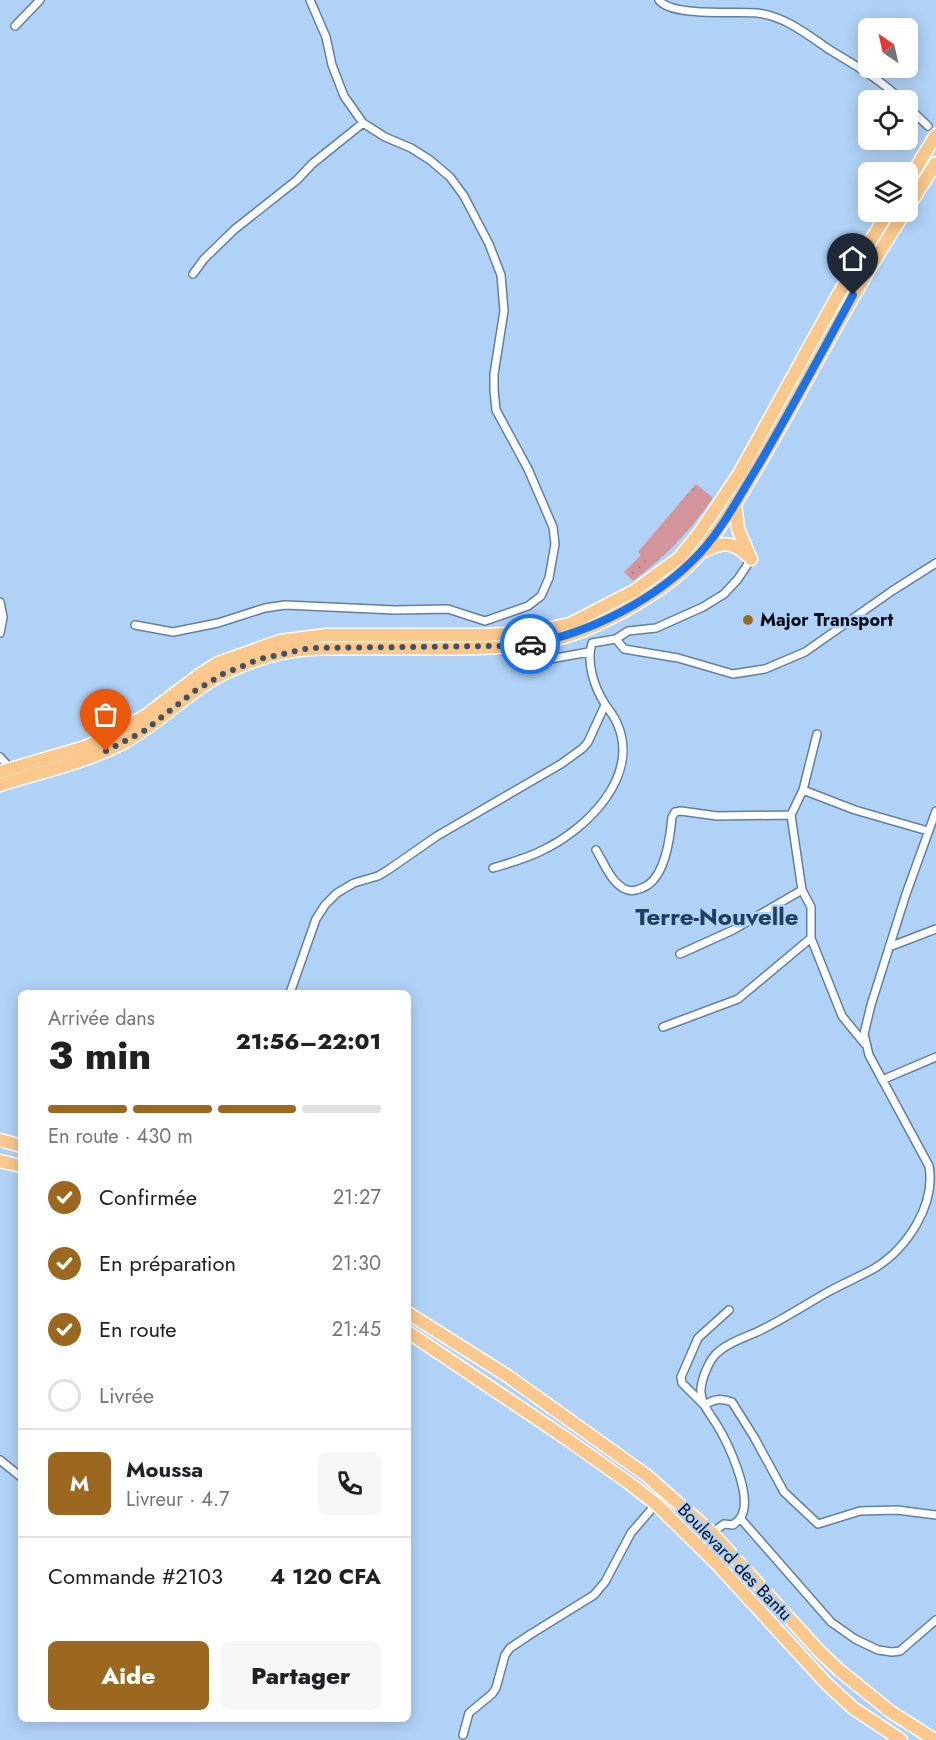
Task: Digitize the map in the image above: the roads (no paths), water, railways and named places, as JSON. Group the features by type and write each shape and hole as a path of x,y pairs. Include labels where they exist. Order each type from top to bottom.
{"highway":[{"path":"917,162 932,130"},
{"path":"918,191 936,163"},
{"path":"6,770 85,747 114,734 145,716 218,663 280,640 326,635 527,633 570,624 634,591 679,558 700,532 739,474 837,295 882,222"},
{"path":"0,785 121,744 162,718 207,682 260,659 310,648 498,646 548,641 580,632 651,595 701,552 735,503 812,372 853,295 899,222"},
{"path":"735,503 736,522 751,559"},
{"path":"701,552 713,546 727,544 738,547 751,559"},
{"path":"0,1140 18,1145"},
{"path":"0,1161 18,1165"},
{"name":"Boulevard des Bantu","path":"411,1315 509,1377 646,1475 712,1533 839,1670 891,1712 935,1740"},
{"name":"Boulevard des Bantu","path":"411,1334 564,1437 656,1504 717,1564 827,1684 854,1708 901,1740"}],"street":[{"path":"15,26 40,0"},
{"path":"135,625 173,632 218,623 266,608 296,605 448,609 485,621 528,606 541,596 549,578 555,544 553,527 496,410 494,374 504,311 501,275 483,232 464,196 450,177 420,154 363,123 344,96 332,65 326,37 310,0"},
{"path":"659,0 665,6 674,8 702,12 759,13 779,19 859,68 889,90"},
{"path":"918,117 932,130"},
{"path":"193,274 204,259 235,229 297,180 312,164 363,123"},
{"path":"493,868 542,851 576,829 597,810 611,789 624,757 618,724 605,705 594,681 589,652 592,643 616,639 628,631 656,628 703,608 724,594 738,579 751,559"},
{"path":"616,639 624,649 678,658 721,672 733,674 765,669 805,652 892,591 936,564"},
{"path":"0,602 3,617 0,633"},
{"path":"484,635 485,621"},
{"path":"528,663 589,652"},
{"path":"291,990 316,919 337,893 354,883 378,876 437,836 561,764 588,742 605,705"},
{"path":"704,1405 700,1391 706,1370 714,1355 885,1261 908,1239 921,1217 931,1189 932,1178 929,1166 865,1044 850,1029 842,1016 812,938 811,907 802,890 792,815 803,790 817,734"},
{"path":"0,757 6,770"},
{"path":"803,790 855,810 928,831"},
{"path":"865,1044 866,1023 889,947 936,811"},
{"path":"596,850 613,879 622,888 629,891 636,890 646,887 654,880 662,865 675,812 717,816 792,815"},
{"path":"680,954 733,930 802,890"},
{"path":"889,947 936,929"},
{"path":"663,1027 738,999 812,938"},
{"path":"882,1080 936,1058"},
{"path":"712,1533 724,1524 733,1525 741,1518 744,1502 730,1449 704,1405 682,1383 681,1377 698,1338 729,1310"},
{"path":"704,1405 721,1399 732,1402 754,1437 783,1492 818,1524 860,1511 897,1510 936,1515"},
{"path":"0,1460 18,1475"},
{"path":"463,1735 469,1713 496,1688 505,1655 510,1648 594,1595 616,1565 631,1533 656,1504"},
{"path":"741,1518 831,1622 855,1639 878,1650 900,1651 936,1620"}],"place":[{"name":"Major Transport","path":"748,620"}],"district":[{"name":"Terre-Nouvelle","path":"717,917"}]}
